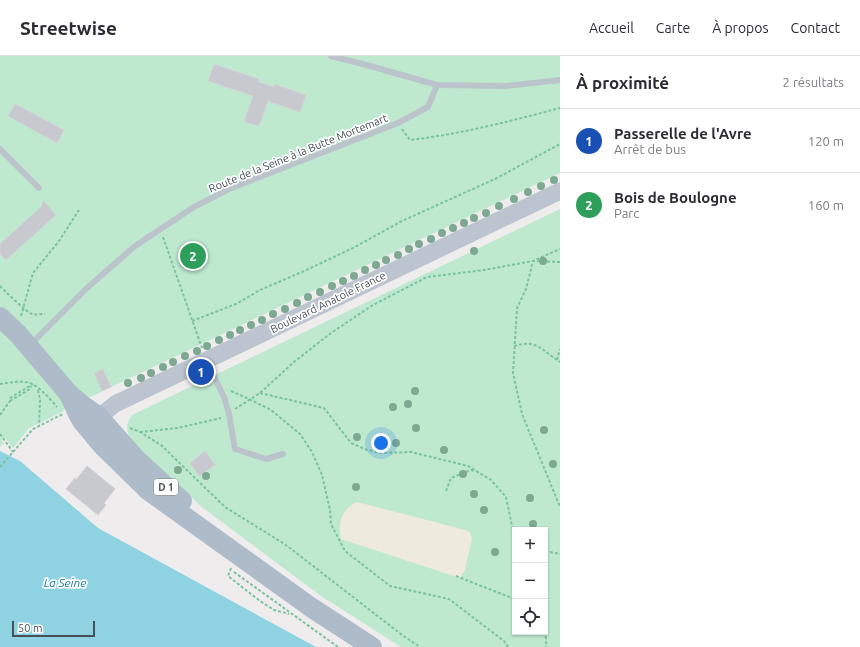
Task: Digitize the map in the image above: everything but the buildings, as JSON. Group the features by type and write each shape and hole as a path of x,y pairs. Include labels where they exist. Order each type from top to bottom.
{"main road":[{"name":"Boulevard Anatole France","path":"99,417 115,404 560,191"},
{"path":"0,317 23,340 64,401 82,405 99,417 98,428 102,445"},
{"name":"D 1","path":"64,401 78,414 102,445 149,491 312,608 372,647"},
{"name":"D 1","path":"99,417 137,460 237,554"}],"lane":[{"path":"331,56 437,85 505,86 560,80"},
{"name":"Route de la Seine à la Butte Mortemart","path":"23,340 135,246 160,228 194,207 229,189 398,123 428,107 437,85"},
{"path":"0,149 40,188"},
{"path":"206,360 224,397 229,414 235,449 266,459 283,454"}],"path":[{"path":"398,123 410,140 469,130 560,108"},
{"path":"192,321 236,304 260,290 353,248 402,221 495,179 560,144"},
{"path":"23,340 22,308 33,273 59,241 79,210"},
{"path":"160,228 206,360"},
{"path":"560,249 534,261 526,289 517,308 513,373 522,414 560,507"},
{"path":"140,432 178,428 229,414 249,399 260,393 294,362 337,329 373,305 427,277 484,270 534,261 560,262"},
{"path":"0,286 22,308 31,314 45,314"},
{"path":"514,346 530,343 536,345 560,362"},
{"path":"557,360 560,349"},
{"path":"0,384 26,382 32,384 43,392 64,401"},
{"path":"0,415 10,401 10,398 32,384"},
{"path":"219,387 271,410 300,434 312,452 322,476 327,496 331,524 345,551 390,586 449,599 504,641 508,647"},
{"path":"37,427 40,400 38,389"},
{"path":"260,393 324,408 351,443 367,450 380,453 411,452 468,466 491,480 506,497 512,527"},
{"path":"0,467 28,434 37,427 64,414"},
{"path":"126,427 140,432 161,445 225,507 286,545 402,635 420,647"},
{"path":"0,434 14,451"},
{"path":"446,491 451,478 471,470 475,471"},
{"path":"548,552 560,554"},
{"path":"237,554 228,576 274,610 292,615 338,646"},
{"path":"456,576 514,599"},
{"path":"545,635 546,647"}],"green space":[{"path":"0,56 560,56 560,173 63,410 64,411 29,428 13,448 5,438 1,440 4,443 0,447"},
{"path":"560,209 560,647 401,647 321,596 202,507 134,445 127,430 132,415"}],"sand":[{"path":"357,502 469,531 472,538 465,570 460,578 341,539 340,522 344,512"}],"water":[{"name":"La Seine","path":"0,451 20,461 98,528 316,647 0,647"}],"place":[{"name":"Bois de Boulogne","path":"193,256"},
{"name":"Passerelle de l'Avre","path":"201,372"}]}
